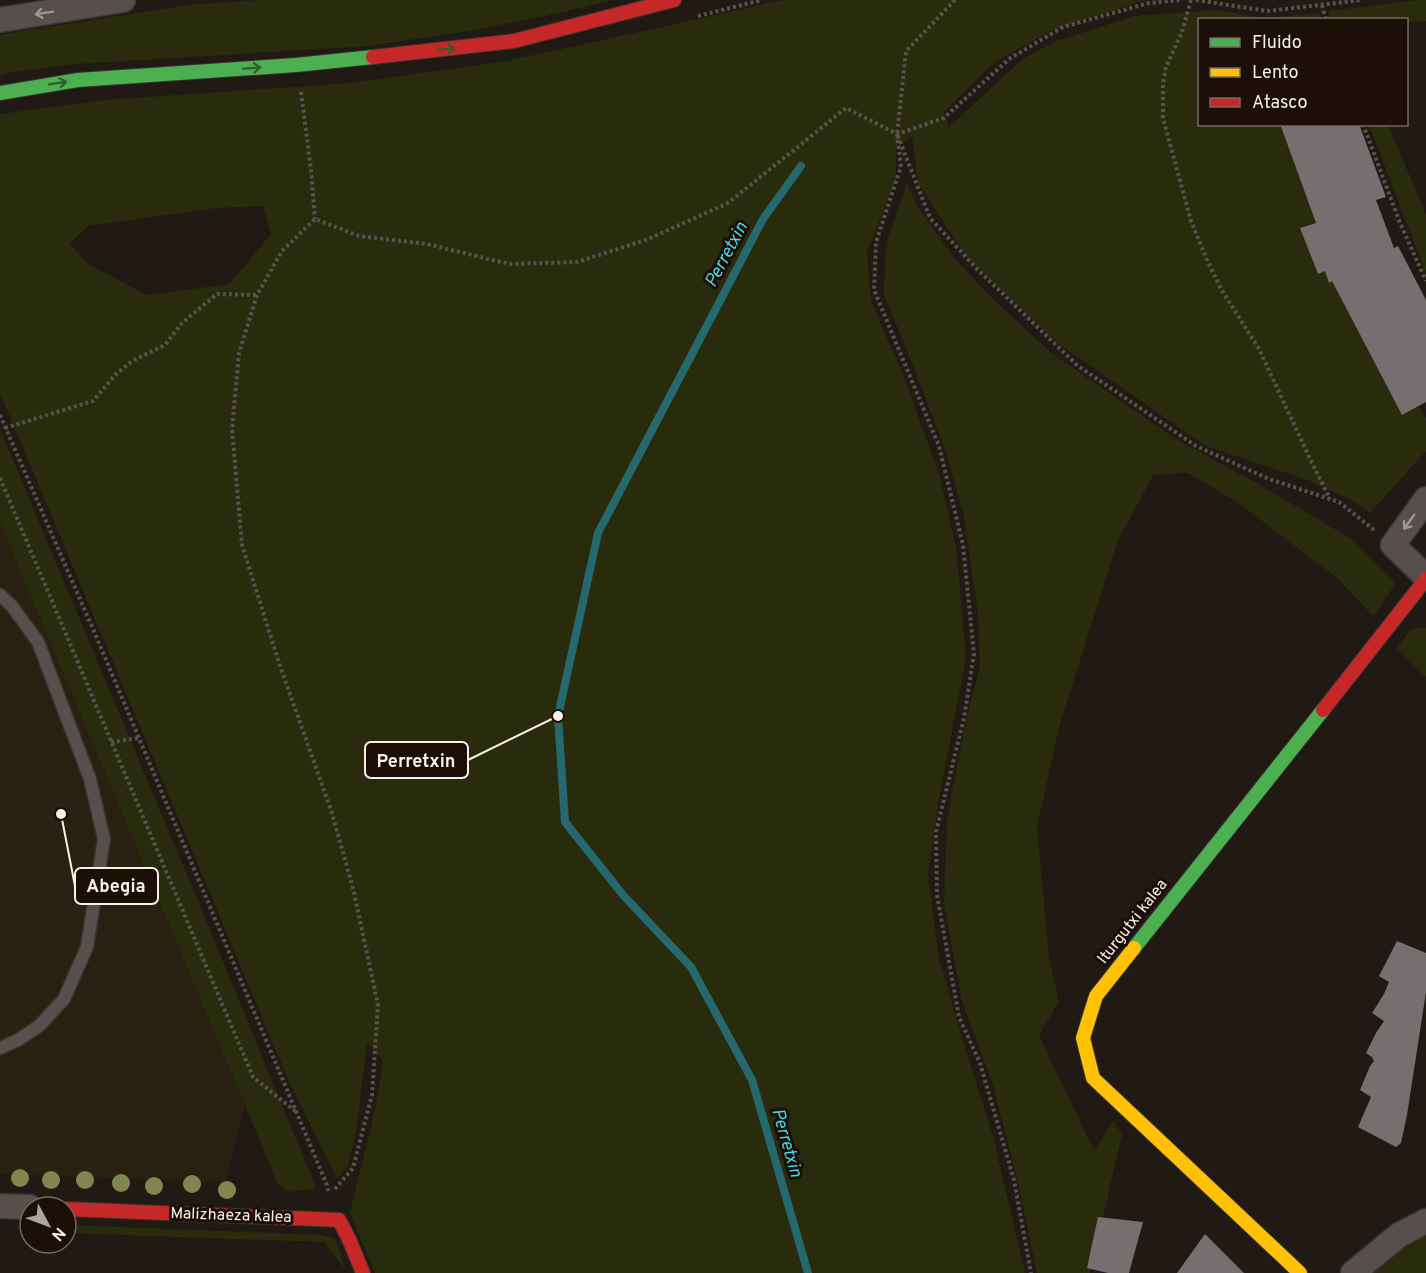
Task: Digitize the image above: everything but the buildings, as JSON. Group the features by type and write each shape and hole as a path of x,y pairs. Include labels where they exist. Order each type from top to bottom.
{"street":[{"path":"0,20 123,0"},
{"path":"0,93 78,80 296,65 514,41 674,0"},
{"path":"1426,499 1393,545 1426,578"},
{"name":"Iturgutxi kalea","path":"1300,1273 1093,1078 1083,1038 1096,996 1426,578"},
{"path":"0,1206 18,1207"},
{"name":"Malizhaeza kalea","path":"78,1209 339,1220 363,1273"},
{"path":"1353,1273 1399,1235 1426,1221"}],"lane":[{"path":"0,595 12,606 38,642 90,779 105,839 87,947 64,999 39,1026 18,1040 0,1048"}],"path":[{"path":"955,0 906,51 897,134 901,167 876,242 874,290 939,446 963,545 974,654 964,718 936,832 937,895 960,1017 980,1063 1014,1180 1031,1273"},
{"path":"897,134 944,118 1009,59 1063,27 1149,3 1183,0"},
{"path":"1191,0 1182,32 1167,67 1163,84 1163,118 1191,221 1221,289 1258,349 1330,500"},
{"path":"1196,0 1267,11 1362,0"},
{"path":"1322,5 1325,18"},
{"path":"301,86 315,219"},
{"path":"315,219 359,236 428,244 509,264 577,262 646,240 728,203 846,108 897,134 930,218 977,269 1078,366 1196,446 1269,479 1339,502 1393,545"},
{"path":"1364,126 1400,223 1426,281"},
{"path":"0,416 96,636 297,1113 327,1185 328,1197 353,1168 372,1095 378,1005 353,888 331,810 280,666 242,545 232,429 239,353 257,295 282,251 315,219"},
{"path":"5,428 93,401 115,375 132,361 165,345 182,323 217,294 257,295"},
{"path":"0,478 253,1077 297,1113"},
{"path":"111,742 139,738"}],"shaded area":[{"path":"0,523 245,1106 225,1182 0,1174"}],"green space":[{"path":"259,0 613,0 463,32 368,46 76,64 0,75 0,35 188,5"},
{"path":"784,0 1146,0 1050,31 995,62 944,112 949,127 1023,59 1054,42 1134,16 1215,10 1263,18 1198,18 1198,126 1280,126 1316,223 1301,229 1317,274 1325,271 1329,282 1332,281 1402,415 1419,406 1426,418 1426,451 1370,513 1351,500 1308,480 1206,446 1059,344 967,258 918,183 912,136 896,148 896,180 867,252 871,301 906,382 940,477 956,548 966,658 938,804 928,875 939,959 993,1136 1025,1273 375,1273 350,1213 376,1106 383,1061 367,1042 356,1132 348,1166 337,1179 288,1079 0,393 0,114 105,100 350,83 507,61","holes":["263,206 271,234 230,284 147,295 86,263 70,243 88,226 216,208"]},
{"path":"1426,0 1426,21 1408,22 1408,18 1330,18 1328,11"},
{"path":"1319,13 1322,18 1263,18"},
{"path":"1369,126 1388,126 1426,214 1426,273"},
{"path":"907,183 916,204 953,257 992,298 1050,352 1176,439 1262,486 1353,540 1396,583 1373,616 1336,577 1237,502 1188,473 1153,475 1117,543 1060,724 1037,827 1049,958 1059,1002 1039,1035 1094,1151 1113,1121 1122,1134 1090,1273 1037,1273 1019,1187 992,1082 962,1001 944,903 947,820 964,729 980,666 978,614 964,516 945,449 884,295 888,239"},
{"path":"0,429 316,1188 288,1192 278,1184 0,523"},
{"path":"1426,628 1426,677 1397,648 1411,629"},
{"path":"78,1225 324,1235 336,1240 345,1269 324,1242 78,1233"},
{"path":"1426,1228 1426,1273 1371,1273"}],"waterway":[{"name":"Perretxin","path":"801,166 763,219 598,533 558,716 565,822 623,895 691,967 752,1080 808,1273"}],"traffic: fast":[{"path":"0,93 78,80 296,65 373,57"},
{"path":"1134,948 1323,710"}],"traffic: slow":[{"path":"1134,948 1096,996 1083,1038 1093,1078 1300,1273"}],"traffic: jam":[{"path":"373,57 514,41 674,0"},
{"path":"1323,710 1426,579"},
{"path":"78,1209 339,1220 363,1273"}],"place":[{"name":"Perretxin","path":"558,716"},
{"name":"Abegia","path":"61,814"}]}
